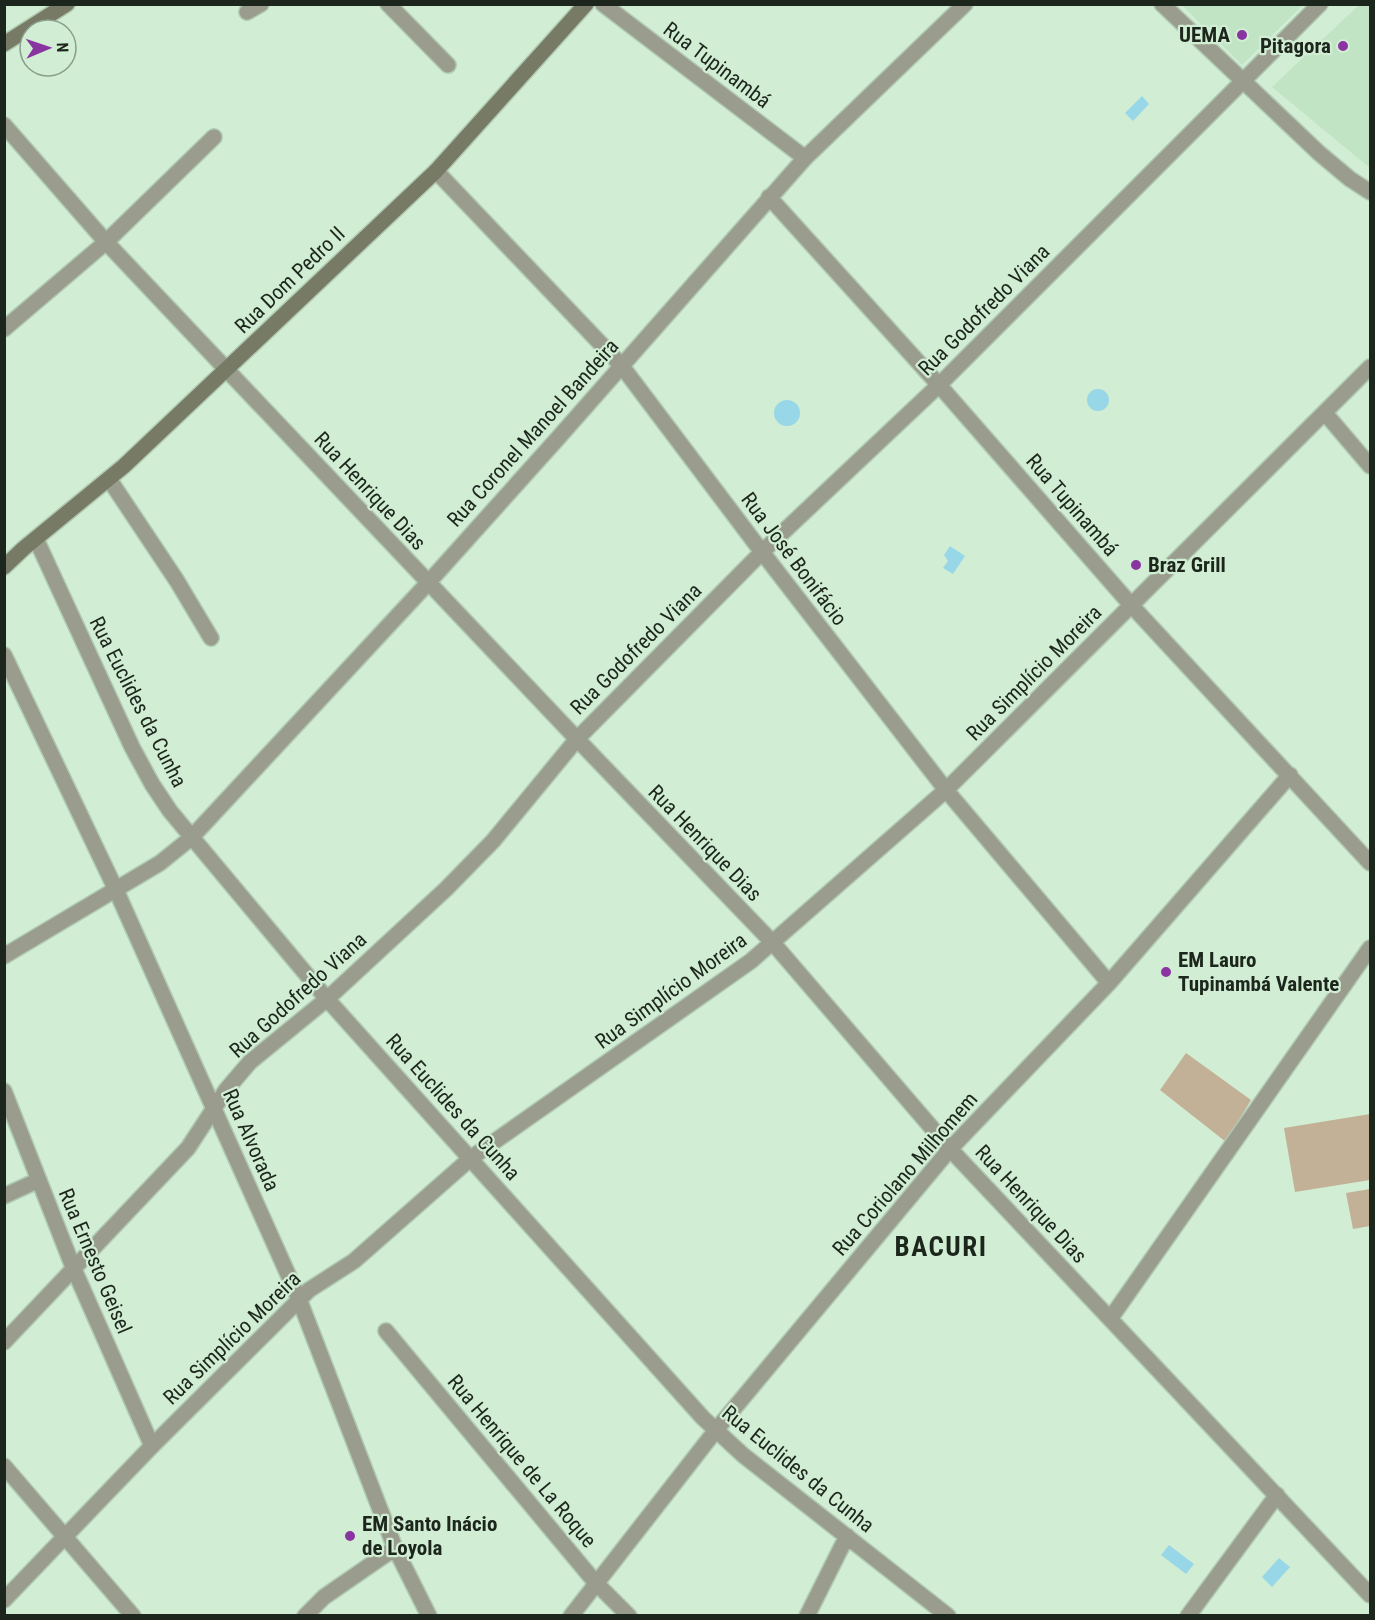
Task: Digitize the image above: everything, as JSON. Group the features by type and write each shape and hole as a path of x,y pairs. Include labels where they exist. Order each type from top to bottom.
{"main road":[{"path":"4,44 67,4"},
{"name":"Rua Dom Pedro II","path":"4,567 109,479 436,171 586,4"}],"street":[{"path":"246,12 261,4"},
{"path":"388,4 448,65"},
{"name":"Rua Tupinambá","path":"603,4 805,158"},
{"name":"Rua Coronel Manoel Bandeira","path":"4,956 160,863 191,838 428,583 805,158 965,4"},
{"path":"1162,4 1319,153 1350,179 1371,192"},
{"name":"Rua Godofredo Viana","path":"4,1342 188,1148 226,1090 250,1062 327,999 446,889 493,841 577,740 762,552 939,385 1320,4"},
{"name":"Rua Henrique Dias","path":"4,124 106,242 577,740 773,943 950,1149 1371,1595"},
{"path":"4,329 106,242 214,137"},
{"name":"Rua José Bonifácio","path":"436,171 621,365 946,790 1109,983"},
{"name":"Rua Tupinambá","path":"769,197 939,385 1132,606 1371,863"},
{"name":"Rua Simplício Moreira","path":"4,1600 152,1446 304,1295 354,1261 471,1158 741,968 773,943 946,790 1371,367"},
{"path":"1325,413 1371,466"},
{"path":"109,479 177,581 211,638"},
{"name":"Rua Euclides da Cunha","path":"36,539 132,747 152,784 191,838 327,999 716,1430 743,1455 948,1616"},
{"name":"Rua Alvorada","path":"4,655 122,886 214,1108 304,1295 395,1548 429,1616"},
{"name":"Rua Coriolano Milhomem","path":"571,1616 595,1582 716,1430 950,1149 1109,983 1290,775"},
{"path":"1110,1319 1371,948"},
{"name":"Rua Ernesto Geisel","path":"4,1091 74,1267 152,1446"},
{"path":"4,1196 39,1180"},
{"name":"Rua Henrique de La Roque","path":"386,1331 595,1582 629,1616"},
{"path":"4,1466 133,1616"},
{"path":"1188,1616 1277,1495"},
{"path":"807,1616 847,1536"},
{"path":"305,1616 324,1598 395,1548"}],"shaded area":[{"name":"UEMA","path":"1182,5 1303,5 1242,65"},
{"name":"Pitagora","path":"1359,5 1370,5 1370,168 1272,87"},
{"path":"1186,1053 1251,1100 1226,1142 1160,1090"},
{"path":"1370,1114 1370,1180 1295,1192 1284,1128"},
{"path":"1370,1189 1370,1226 1353,1229 1346,1193"}],"water":[{"path":"1142,96 1149,104 1133,121 1125,113"},
{"path":"1098,389 1106,392 1109,400 1106,408 1098,411 1090,408 1087,400 1090,392"},
{"path":"787,400 796,404 800,413 796,422 787,426 778,422 774,413 778,404"},
{"path":"950,546 965,556 953,574 943,568 948,561 944,555"},
{"path":"1169,1545 1194,1564 1186,1574 1161,1555"},
{"path":"1279,1558 1290,1567 1272,1587 1262,1577"}],"place":[{"name":"UEMA","path":"1242,35"},
{"name":"Pitagora","path":"1343,46"},
{"name":"Braz Grill","path":"1136,565"},
{"name":"EM Lauro Tupinambá Valente","path":"1166,972"},
{"name":"EM Santo Inácio de Loyola","path":"350,1536"}],"district":[{"name":"BACURI","path":"941,1247"}]}
